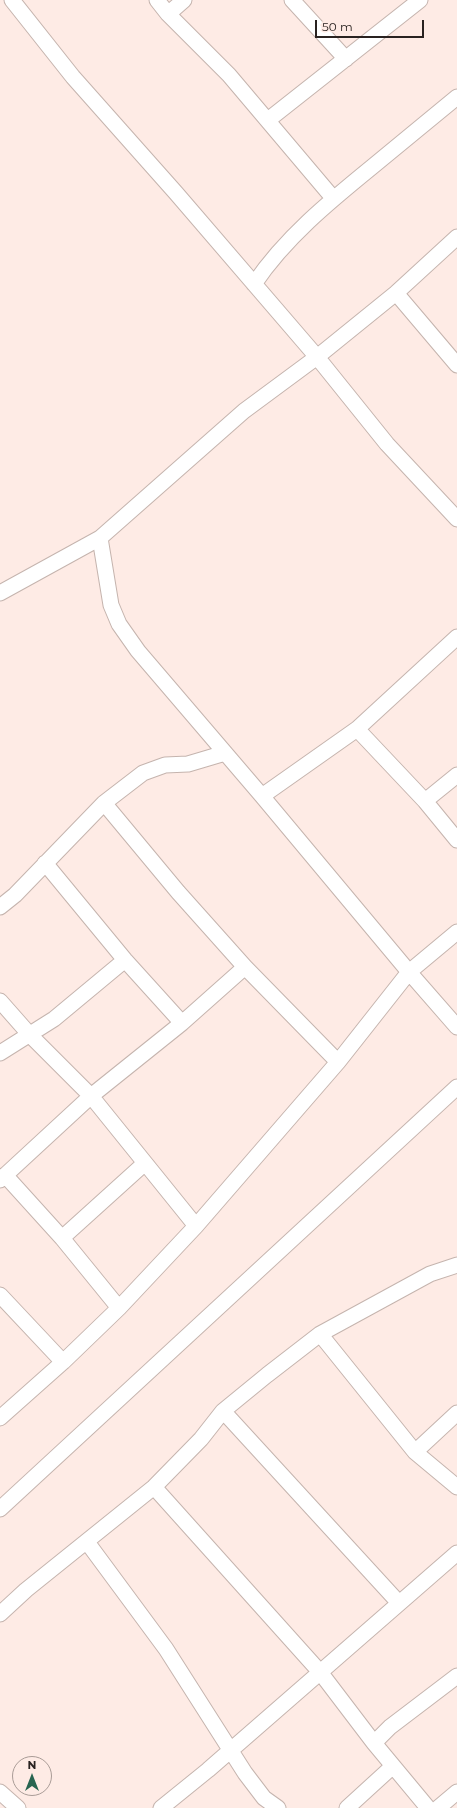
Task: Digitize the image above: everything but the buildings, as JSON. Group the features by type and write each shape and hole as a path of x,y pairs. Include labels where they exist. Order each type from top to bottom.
{"street":[{"path":"12,0 73,77 176,193 317,357 387,444 457,519"},
{"path":"157,0 168,14 229,75 333,198"},
{"path":"168,14 184,0"},
{"path":"292,0 346,59"},
{"path":"268,120 420,0"},
{"path":"254,284 270,261 283,246 333,198 457,97"},
{"path":"0,593 100,538 244,411 317,357 396,293 457,237"},
{"path":"396,293 456,360"},
{"path":"100,538 111,605 119,624 138,651 457,1027"},
{"path":"262,796 357,729 457,637"},
{"path":"357,729 425,801 457,840"},
{"path":"0,907 15,895 104,803 143,773 165,765 188,764 225,753"},
{"path":"425,801 457,775"},
{"path":"104,803 178,892 245,967 338,1062"},
{"path":"45,863 125,960 182,1023"},
{"path":"0,1418 63,1362 119,1308 196,1226 338,1062 409,972 457,932"},
{"path":"0,1053 30,1036 60,1014 125,960"},
{"path":"119,1308 62,1238 3,1177 91,1096 182,1023 245,967"},
{"path":"0,1001 30,1036 91,1096 196,1226"},
{"path":"0,1509 457,1086"},
{"path":"62,1238 145,1163"},
{"path":"0,1614 26,1590 154,1487 201,1439 223,1411 266,1375 320,1334 430,1274 457,1265"},
{"path":"0,1295 63,1362"},
{"path":"320,1334 415,1452 457,1488"},
{"path":"223,1411 399,1603"},
{"path":"415,1452 457,1413"},
{"path":"154,1487 320,1672 374,1743 428,1808"},
{"path":"87,1542 166,1650 245,1773 264,1798 278,1808"},
{"path":"161,1808 208,1770 230,1749 457,1553"},
{"path":"374,1743 390,1727 457,1676"},
{"path":"346,1808 394,1766"},
{"path":"0,1792 18,1808"},
{"path":"438,1808 457,1792"}]}
